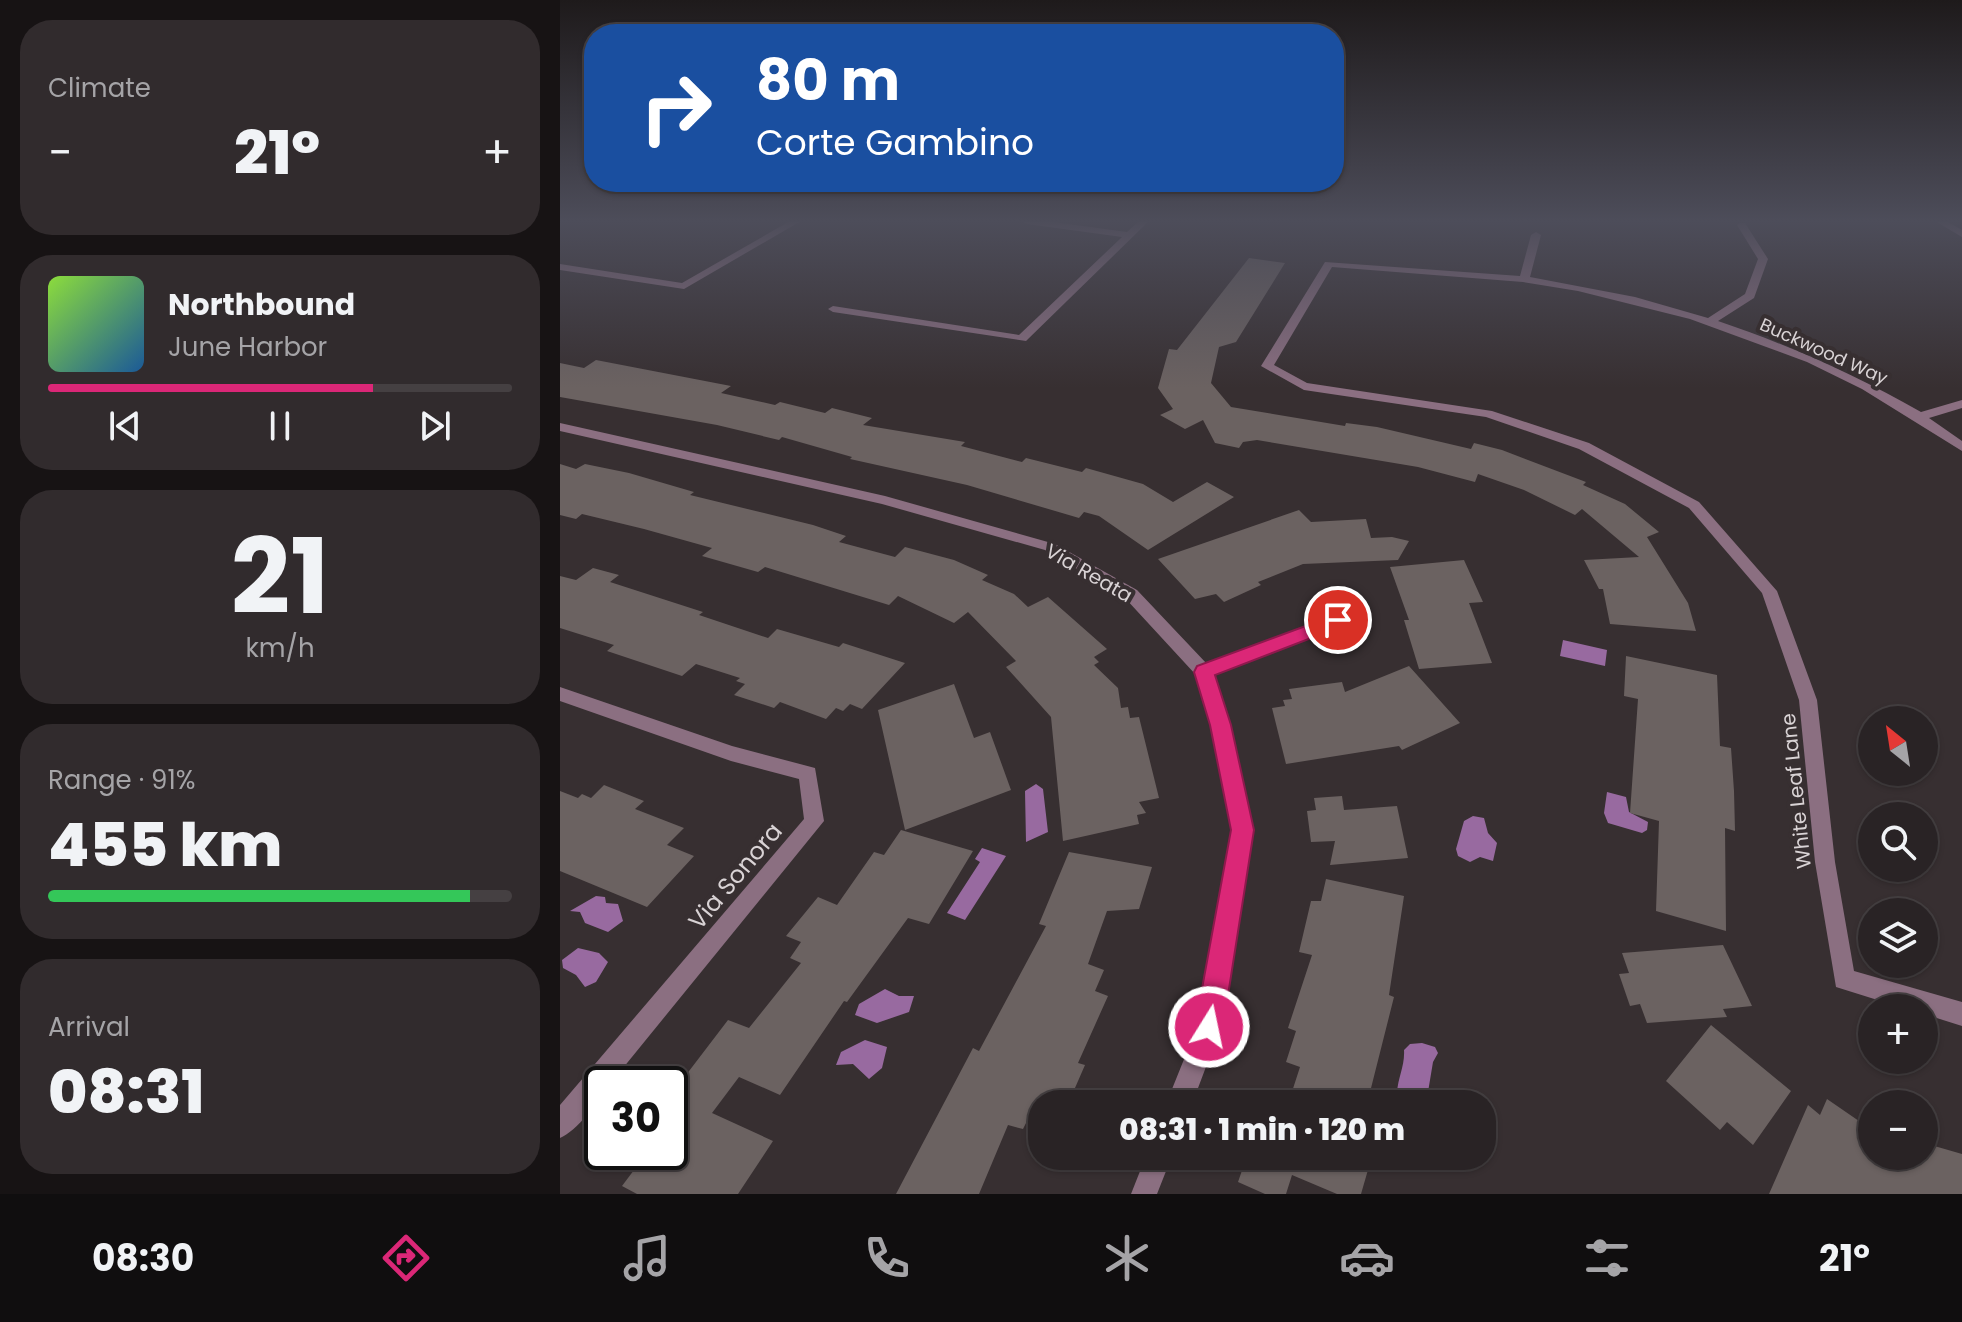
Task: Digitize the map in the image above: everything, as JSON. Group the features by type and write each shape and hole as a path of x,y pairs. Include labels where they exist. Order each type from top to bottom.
{"street":[{"path":"623,277 684,286 700,277"},
{"path":"833,309 1022,339 1085,277"},
{"name":"White Leaf Lane","path":"1321,277 1267,366 1304,386 1488,414 1584,446 1694,505 1769,591 1808,700 1825,862 1844,979 1962,1014"},
{"name":"Buckwood Way","path":"1494,277 1524,279 1624,299 1709,322 1840,375 1923,416 1962,447"},
{"path":"1709,322 1750,296 1757,277"},
{"path":"1923,416 1962,404"},
{"name":"Via Reata","path":"560,427 885,500 1050,547 1131,594 1204,672 1221,725 1242,830 1209,1027 1184,1090"},
{"path":"1204,672 1338,620"},
{"name":"Via Sonora","path":"560,694 731,753 808,774 814,821 560,1125"},
{"path":"1144,1194 1153,1170"}],"shaded area":[{"path":"1563,640 1607,650 1605,666 1560,656"},
{"path":"1036,784 1043,789 1048,832 1026,842 1025,791"},
{"path":"1607,792 1626,797 1629,812 1648,822 1647,830 1642,833 1608,823 1604,813"},
{"path":"1473,816 1484,818 1488,833 1497,843 1493,861 1480,857 1470,862 1458,856 1456,849 1464,821"},
{"path":"982,848 1006,856 965,920 947,913 980,862 975,859"},
{"path":"596,896 605,897 606,903 618,904 623,921 608,932 585,923 580,912 570,911"},
{"path":"578,948 599,953 608,962 596,982 585,987 576,975 563,968 562,960"},
{"path":"885,989 899,996 914,996 909,1012 877,1023 855,1015 859,1004"},
{"path":"865,1040 887,1047 882,1068 869,1079 853,1064 836,1065 841,1052"},
{"path":"1422,1043 1435,1047 1438,1053 1433,1062 1428,1090 1398,1090 1404,1050 1410,1044"}],"building":[{"path":"1234,277 1276,277 1236,342 1219,347 1211,383 1231,407 1345,426 1346,423 1377,427 1471,449 1474,443 1502,450 1586,482 1583,485 1625,504 1659,532 1647,537 1688,603 1696,631 1610,624 1603,589 1599,589 1584,560 1639,557 1582,509 1575,515 1524,490 1478,474 1475,482 1418,467 1257,440 1243,442 1239,448 1215,443 1203,420 1185,429 1160,415 1173,409 1158,388 1169,349 1177,350"},
{"path":"596,360 731,386 721,393 775,405 780,402 825,413 832,408 872,418 863,425 965,442 961,446 1022,462 1026,458 1082,472 1086,468 1143,484 1173,502 1207,482 1234,497 1148,550 1099,516 1084,512 1079,518 967,485 850,459 852,457 782,437 779,440 717,425 560,397 560,363 584,368"},
{"path":"560,464 576,469 585,464 629,473 694,492 690,495 813,525 846,536 839,542 895,557 905,547 954,560 988,575 982,580 1014,594 1028,607 1048,597 1107,649 1094,657 1099,662 1094,665 1118,688 1121,708 1128,707 1130,718 1139,717 1159,798 1139,802 1146,813 1137,815 1139,824 1063,841 1051,717 1006,667 1016,661 968,612 954,623 898,596 889,605 765,567 758,572 702,556 712,548 644,529 582,514 576,519 560,515"},
{"path":"1299,510 1311,522 1366,519 1371,538 1392,537 1409,541 1398,560 1303,564 1258,582 1261,585 1224,602 1216,594 1195,599 1158,559"},
{"path":"1464,560 1483,602 1469,603 1492,663 1419,669 1404,620 1409,620 1390,567"},
{"path":"593,568 619,575 610,582 703,612 699,615 768,638 777,629 839,647 843,643 905,663 862,709 850,704 843,711 836,708 826,719 780,702 774,708 734,695 745,684 736,681 740,678 696,664 682,676 607,651 614,645 560,628 560,576 576,580"},
{"path":"1626,656 1717,675 1720,746 1731,748 1734,791 1735,831 1725,828 1726,931 1656,911 1659,821 1630,813 1638,699 1624,696"},
{"path":"1409,666 1460,723 1402,750 1399,746 1286,764 1272,708 1285,706 1283,700 1292,699 1289,689 1342,682 1345,692"},
{"path":"954,684 974,738 990,732 1011,790 905,830 878,710"},
{"path":"604,785 644,801 635,809 684,828 667,845 694,856 647,907 560,871 560,791 578,798 582,794 591,798"},
{"path":"1342,796 1344,810 1397,806 1408,858 1330,865 1335,841 1311,842 1307,811 1316,810 1314,798"},
{"path":"901,830 973,851 929,924 908,918 847,1002 844,1001 780,1095 739,1077 712,1113 773,1141 738,1194 637,1194 622,1186 634,1170 688,1170 688,1072 728,1020 749,1028 801,963 790,958 801,942 786,936 818,897 837,905 874,852 884,855"},
{"path":"1069,852 1152,867 1139,909 1107,911 1088,964 1104,970 1095,991 1108,996 1078,1063 1085,1065 1074,1090 1028,1090 1028,1119 1023,1129 1008,1125 979,1194 896,1194 973,1048 979,1051 1046,926 1039,924"},
{"path":"1326,879 1404,896 1389,995 1394,997 1371,1090 1293,1090 1300,1067 1286,1062 1296,1031 1288,1028 1312,955 1299,952 1311,901 1321,901"},
{"path":"1723,945 1752,1006 1723,1009 1727,1017 1647,1023 1640,1004 1630,1006 1619,974 1629,973 1622,953"},
{"path":"1711,1025 1791,1091 1753,1145 1727,1122 1720,1130 1666,1081"},
{"path":"1827,1099 1858,1120 1858,1170 1938,1170 1938,1147 1962,1154 1962,1194 1769,1194 1808,1105 1820,1115"},
{"path":"1242,1170 1368,1170 1361,1194 1337,1194 1292,1175 1286,1194 1265,1194 1238,1182"}],"route":[{"path":"1209,1027 1242,830 1221,725 1204,672 1338,620"}]}
